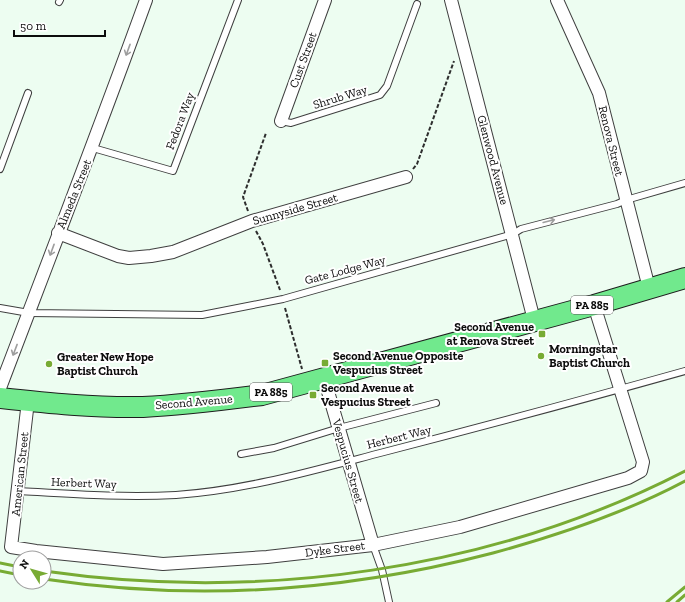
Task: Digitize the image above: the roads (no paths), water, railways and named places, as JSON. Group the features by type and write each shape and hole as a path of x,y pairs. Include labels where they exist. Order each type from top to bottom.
{"main road":[{"name":"Second Avenue","path":"0,398 116,407 174,405 262,395 534,320 594,305 685,278"}],"street":[{"name":"Almeda Street","path":"0,388 58,233 93,148 146,0"},
{"name":"Cust Street","path":"281,121 325,0"},
{"name":"Glenwood Avenue","path":"451,0 513,234 534,320"},
{"name":"Renova Street","path":"557,0 599,93 649,288"},
{"name":"Sunnyside Street","path":"58,233 118,256 129,258 151,256 174,252 252,221 406,177"},
{"path":"594,305 619,389"},
{"name":"Vespucius Street","path":"324,378 339,428 347,462 373,545"},
{"name":"Dyke Street","path":"12,547 36,551 163,564 267,558 373,545 460,527 628,478 641,471 643,462 619,389"},
{"name":"American Street","path":"12,547 28,401"}],"lane":[{"name":"Fedora Way","path":"93,148 173,171 238,0"},
{"name":"Shrub Way","path":"281,121 291,123 380,95 387,86 417,4"},
{"path":"0,169 28,93"},
{"name":"Gate Lodge Way","path":"0,308 29,313 202,315 283,299 513,234 521,228 617,204 685,183"},
{"name":"Herbert Way","path":"19,491 78,495 176,495 265,483 310,473 536,413 685,371"},
{"path":"241,454 274,448 339,428 436,403"},
{"path":"373,545 382,570 389,602"}],"railway":[{"path":"52,572 125,580 208,583 290,579 372,570 454,555 533,533 611,505 685,471"},
{"path":"52,580 101,586 158,590 214,591 270,589 382,577 493,553 542,539 615,513 662,493 685,481"},
{"path":"0,563 12,565"},
{"path":"0,571 12,573"},
{"path":"667,602 685,587"},
{"path":"677,602 685,595"}],"place":[{"name":"Second Avenue at Renova Street","path":"542,334"},
{"name":"Morningstar Baptist Church","path":"541,356"},
{"name":"Second Avenue Opposite Vespucius Street","path":"325,363"},
{"name":"Greater New Hope Baptist Church","path":"49,364"},
{"name":"Second Avenue at Vespucius Street","path":"313,395"}]}
